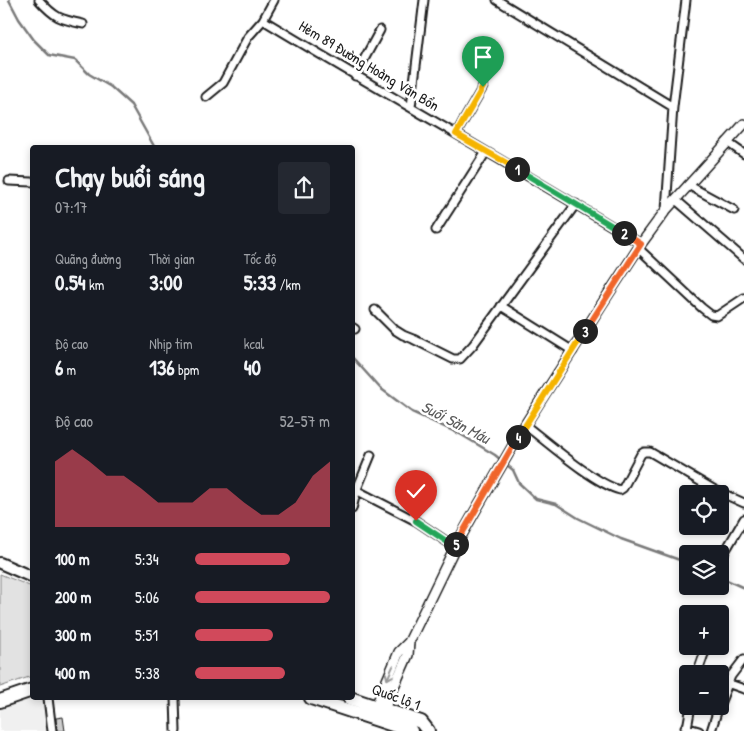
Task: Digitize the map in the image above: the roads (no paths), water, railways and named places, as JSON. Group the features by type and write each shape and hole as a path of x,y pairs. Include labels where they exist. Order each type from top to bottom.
{"highway":[{"path":"0,701 30,691"},
{"name":"Quốc lộ 1","path":"318,700 382,717 421,722 428,731"},
{"name":"Quốc lộ 1","path":"353,700 411,731"}],"main road":[{"path":"382,717 399,652 408,642 455,547 525,425 639,246 666,210 744,124"},
{"path":"0,563 30,576"}],"street":[{"path":"39,0 50,13 60,19 83,24"},
{"path":"206,97 223,83 248,37 263,20 274,0"},
{"path":"411,107 424,0"},
{"path":"497,0 673,107"},
{"path":"666,210 673,107 686,0"},
{"name":"Hẻm 89 Đường Hoàng Văn Bổn","path":"263,20 355,76 576,204 639,246 711,315 717,316 744,298"},
{"path":"355,76 380,30"},
{"path":"456,134 483,87"},
{"path":"727,142 744,154"},
{"path":"436,230 486,152"},
{"path":"10,181 30,182"},
{"path":"688,185 734,210"},
{"path":"676,200 744,259"},
{"path":"375,310 395,330 403,335 453,359 460,359 473,345 576,204"},
{"path":"501,306 573,351"},
{"path":"525,425 591,475 620,490 623,488 641,454 650,452 715,490 744,503"},
{"path":"371,456 355,488 416,521 455,547"},
{"path":"729,545 744,519"},
{"path":"729,680 744,659"},
{"path":"729,684 744,689"},
{"path":"48,700 52,731"},
{"path":"175,700 176,731"},
{"path":"691,715 691,729"},
{"path":"711,731 717,715"}],"waterway":[{"name":"Suối Săn Máu","path":"9,0 19,19 34,40 49,55 75,60 89,74 111,87 131,105 153,145"},
{"name":"Suối Săn Máu","path":"355,360 380,388 412,412 460,434 495,455 513,470 519,483 536,499 556,504 578,518 621,539 679,560"},
{"name":"Suối Săn Máu","path":"729,581 744,588"}]}
